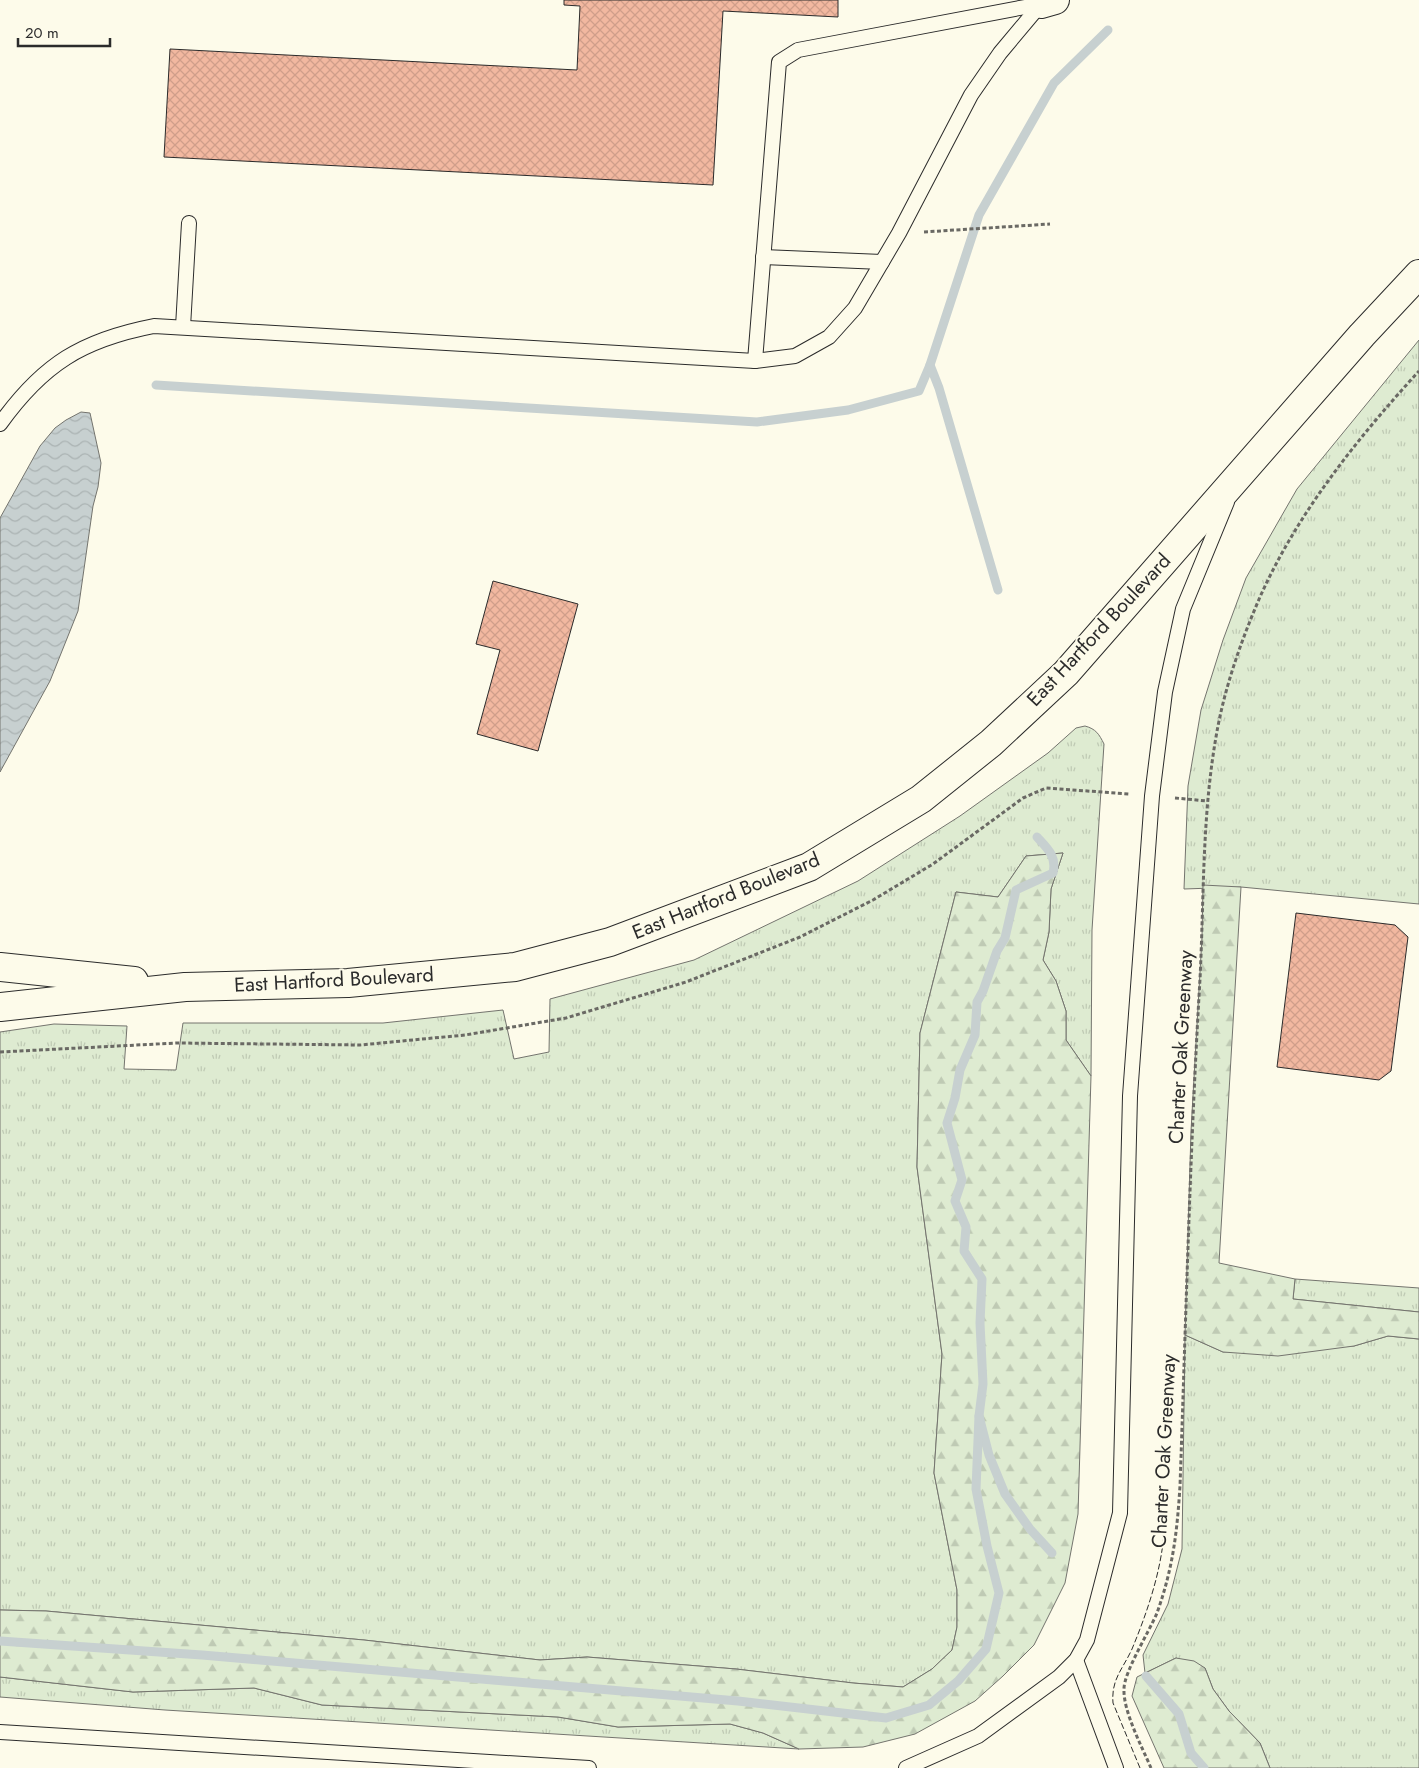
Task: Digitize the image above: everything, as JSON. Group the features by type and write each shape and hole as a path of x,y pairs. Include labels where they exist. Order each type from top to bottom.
{"street":[{"name":"East Hartford Boulevard","path":"0,1007 185,987 348,983 515,967 610,942 809,867 921,799 990,743 1066,673 1368,328 1419,274"},
{"name":"East Hartford Boulevard","path":"0,967 185,987"}],"lane":[{"path":"755,361 779,62 798,50 1048,2"},
{"path":"0,424 19,397 56,364 92,343 124,332 154,326 755,361 795,356 829,336 855,308 899,233 971,96 1000,53 1048,2"},
{"path":"183,327 189,223"},
{"path":"763,257 882,262"},
{"path":"906,1768 978,1736 1059,1677 1076,1660 1087,1640 1120,1513 1130,1096 1152,796 1165,692 1183,609 1236,478"},
{"path":"1076,1660 1116,1768"},
{"path":"0,1732 589,1768"}],"path":[{"path":"940,231 1050,224"},
{"name":"Charter Oak Greenway","path":"1151,1768 1127,1711 1124,1700 1124,1684 1150,1628 1163,1594 1178,1528 1191,1131 1202,936 1204,847 1207,801 1216,736 1222,706 1246,635 1270,576 1289,538 1331,476 1379,416 1419,371"}],"green space":[{"path":"1419,340 1419,904 1241,887 1184,889 1188,786 1201,710 1223,640 1246,578 1297,489"},
{"path":"1085,726 1097,732 1104,744 1092,930 1091,1076 1066,1040 1066,1011 1056,981 1043,960 1049,932 1051,889 1063,853 1026,856 998,897 956,892 920,1033 917,1167 942,1354 934,1473 957,1590 957,1627 952,1650 932,1669 903,1687 736,1669 587,1657 540,1660 364,1640 46,1611 0,1610 0,1032 54,1024 127,1026 124,1069 176,1070 183,1023 383,1023 503,1010 514,1059 549,1052 550,999 694,960 858,881 960,816 1048,753 1076,728"},
{"path":"1063,853 1051,889 1049,932 1043,960 1056,981 1066,1011 1066,1040 1091,1076 1078,1514 1065,1583 1034,1645 975,1701 915,1734 863,1747 799,1749 763,1733 730,1724 618,1727 558,1717 322,1705 254,1688 133,1692 0,1677 0,1610 46,1611 364,1640 540,1660 587,1657 736,1669 903,1687 932,1669 952,1650 957,1627 957,1590 934,1473 942,1354 917,1167 920,1033 956,892 998,897 1026,856"},
{"path":"1203,885 1241,887 1219,1263 1295,1279 1293,1299 1419,1312 1419,1339 1388,1336 1354,1346 1278,1356 1223,1352 1185,1335 1191,1131 1202,937"},
{"path":"1295,1279 1419,1288 1419,1312 1293,1299"},
{"path":"1185,1335 1223,1352 1354,1346 1388,1336 1419,1339 1419,1768 1270,1768 1260,1743 1229,1711 1213,1689 1205,1668 1176,1658 1145,1673 1143,1655 1168,1604 1182,1549"},
{"path":"1176,1658 1194,1661 1205,1668 1213,1689 1229,1711 1260,1743 1270,1768 1164,1768 1132,1696 1137,1677"},
{"path":"0,1677 133,1692 254,1688 322,1705 558,1717 618,1727 730,1724 763,1733 799,1749 165,1710 0,1697"}],"water":[{"path":"81,412 90,413 101,463 78,611 50,681 0,772 0,518 40,446 55,428"}],"building":[{"path":"564,0 838,0 838,17 723,11 713,185 164,157 170,49 577,70 580,6 564,5"},
{"path":"493,581 578,604 538,751 477,734 500,650 476,644"},
{"path":"1296,913 1395,925 1408,937 1391,1071 1379,1080 1277,1067"}],"waterway":[{"path":"998,590 939,388 930,365 979,215 1054,83 1108,30"},
{"path":"156,385 757,422 848,410 919,391 930,365"},
{"path":"1037,837 1048,849 1052,857 1054,862 1053,873 1016,890 1005,938 997,951 983,991 977,1002 975,1035 960,1070 955,1098 947,1123 962,1180 955,1201 966,1227 964,1251 982,1279 980,1323 983,1384 979,1416 989,1455 1005,1494 1030,1529 1052,1553"},
{"path":"0,1641 202,1655 738,1701 886,1718 929,1705 958,1681 986,1649 999,1593 987,1546 976,1489 979,1416"},
{"path":"1146,1676 1179,1714 1191,1753 1204,1768"}],"fence":[{"path":"1140,1768 1113,1703 1113,1695 1118,1675 1132,1649 1148,1607 1157,1577 1164,1533"}]}
